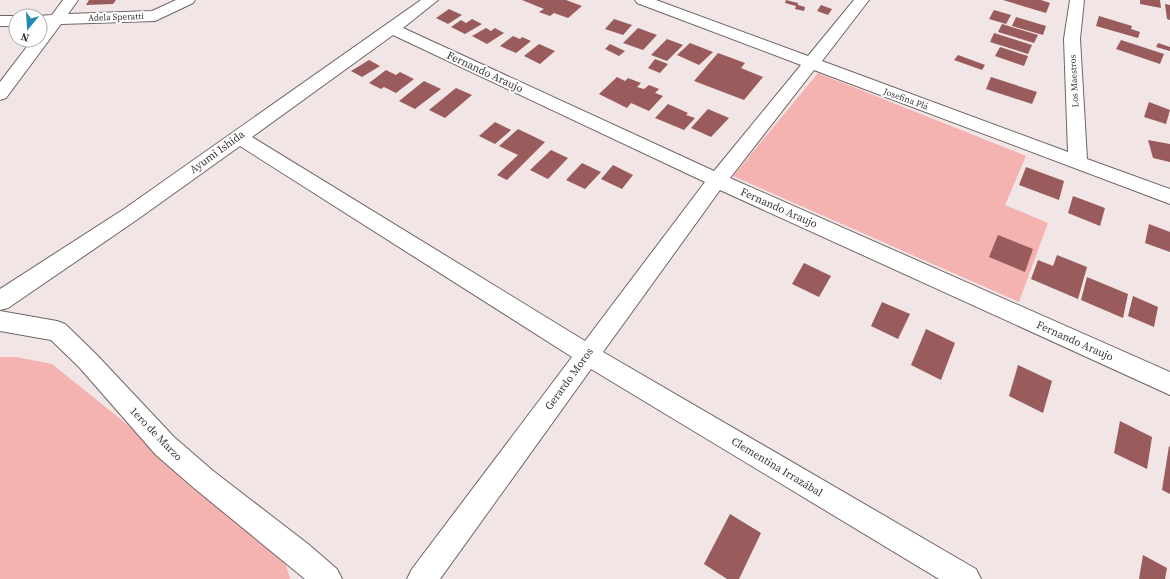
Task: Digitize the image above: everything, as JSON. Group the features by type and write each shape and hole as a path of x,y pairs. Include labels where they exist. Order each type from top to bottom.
{"street":[{"path":"0,94 71,0"},
{"name":"Adela Speratti","path":"48,20 155,16 188,0"},
{"name":"Ayumi Ishida","path":"0,300 131,214 431,0"},
{"name":"Josefina Plá","path":"642,0 1170,197"},
{"path":"811,64 862,0"},
{"name":"Los Maestros","path":"1077,0 1072,39 1078,163"},
{"name":"Fernando Araujo","path":"391,28 717,180 1170,384"},
{"name":"Gerardo Moros","path":"422,579 717,180 811,64"},
{"name":"Clementina Irrazábal","path":"238,137 588,355 966,579"},
{"name":"1ero de Marzo","path":"0,321 57,332 87,360 165,446 203,479 298,554 327,579"}],"shaded area":[{"path":"818,73 1026,156 1005,205 1048,223 1019,302 733,176"},
{"path":"0,357 16,357 52,364 160,451 181,478 196,491 228,508 285,562 290,579 0,579"}],"building":[{"path":"89,0 116,0 113,4 86,5"},
{"path":"522,0 566,0 582,6 568,18 554,13 550,16 539,12 544,9"},
{"path":"786,0 798,3 798,5 805,7 804,11 795,9 796,6 785,3"},
{"path":"1003,0 1041,0 1050,3 1046,13"},
{"path":"1140,0 1160,0 1161,8 1140,4"},
{"path":"1165,4 1170,5 1170,20 1167,19"},
{"path":"821,5 832,9 828,15 817,11"},
{"path":"449,9 462,15 448,24 436,18"},
{"path":"994,10 1011,15 1006,24 989,19"},
{"path":"1099,16 1132,26 1131,29 1140,32 1138,38 1096,26"},
{"path":"1016,17 1046,26 1043,35 1012,26"},
{"path":"472,19 482,24 465,34 451,27 461,20 466,23"},
{"path":"614,19 632,25 623,35 605,29"},
{"path":"1002,24 1038,35 1034,43 998,32"},
{"path":"486,28 491,31 495,28 504,33 487,44 472,36"},
{"path":"638,28 657,35 643,50 623,43"},
{"path":"994,33 1032,45 1028,54 990,42"},
{"path":"513,36 520,39 522,37 531,41 516,53 500,46"},
{"path":"667,39 683,45 667,61 651,55"},
{"path":"1121,40 1164,54 1160,64 1116,49"},
{"path":"690,43 713,52 699,65 677,55"},
{"path":"1158,43 1170,47 1170,51 1156,47"},
{"path":"539,44 555,51 540,64 524,56"},
{"path":"610,44 625,51 619,56 605,49"},
{"path":"1000,47 1028,56 1024,66 995,56"},
{"path":"718,53 745,63 741,68 763,77 744,100 694,81"},
{"path":"958,55 985,65 982,70 954,60"},
{"path":"655,59 668,64 660,73 648,68"},
{"path":"369,60 380,66 362,77 351,71"},
{"path":"386,70 396,75 400,72 414,79 396,93 384,87 381,89 369,83"},
{"path":"617,77 625,81 628,78 641,83 637,87 644,89 649,85 659,89 655,93 663,96 649,111 631,103 627,108 599,94"},
{"path":"991,77 1037,92 1032,104 986,89"},
{"path":"424,81 441,89 415,109 399,101"},
{"path":"456,88 472,95 445,118 429,110"},
{"path":"1149,102 1170,110 1166,124 1144,117"},
{"path":"668,104 688,113 686,115 695,118 684,130 655,118"},
{"path":"708,109 729,118 711,137 691,128"},
{"path":"495,122 511,130 495,144 479,136"},
{"path":"518,129 545,142 507,180 497,175 518,155 499,146"},
{"path":"1148,140 1170,144 1170,162 1153,158"},
{"path":"551,150 568,158 548,179 530,170"},
{"path":"582,163 601,172 585,189 566,180"},
{"path":"613,165 633,175 622,189 601,179"},
{"path":"1026,167 1064,181 1059,200 1019,185"},
{"path":"1073,196 1105,208 1100,226 1068,213"},
{"path":"1149,224 1170,232 1170,252 1145,243"},
{"path":"998,235 1033,249 1025,272 989,257"},
{"path":"1057,255 1087,267 1078,299 1031,279 1038,260 1053,266"},
{"path":"804,263 831,276 819,297 792,284"},
{"path":"1087,277 1128,294 1123,318 1081,300"},
{"path":"1133,296 1158,307 1154,327 1128,316"},
{"path":"882,302 910,314 898,339 871,326"},
{"path":"926,329 955,343 941,380 911,365"},
{"path":"1018,365 1052,381 1043,413 1009,396"},
{"path":"1120,421 1152,437 1147,469 1114,453"},
{"path":"1169,446 1170,447 1170,494 1162,490"},
{"path":"730,514 761,533 739,579 727,579 704,564"},
{"path":"1143,555 1167,568 1165,579 1139,579"}]}
